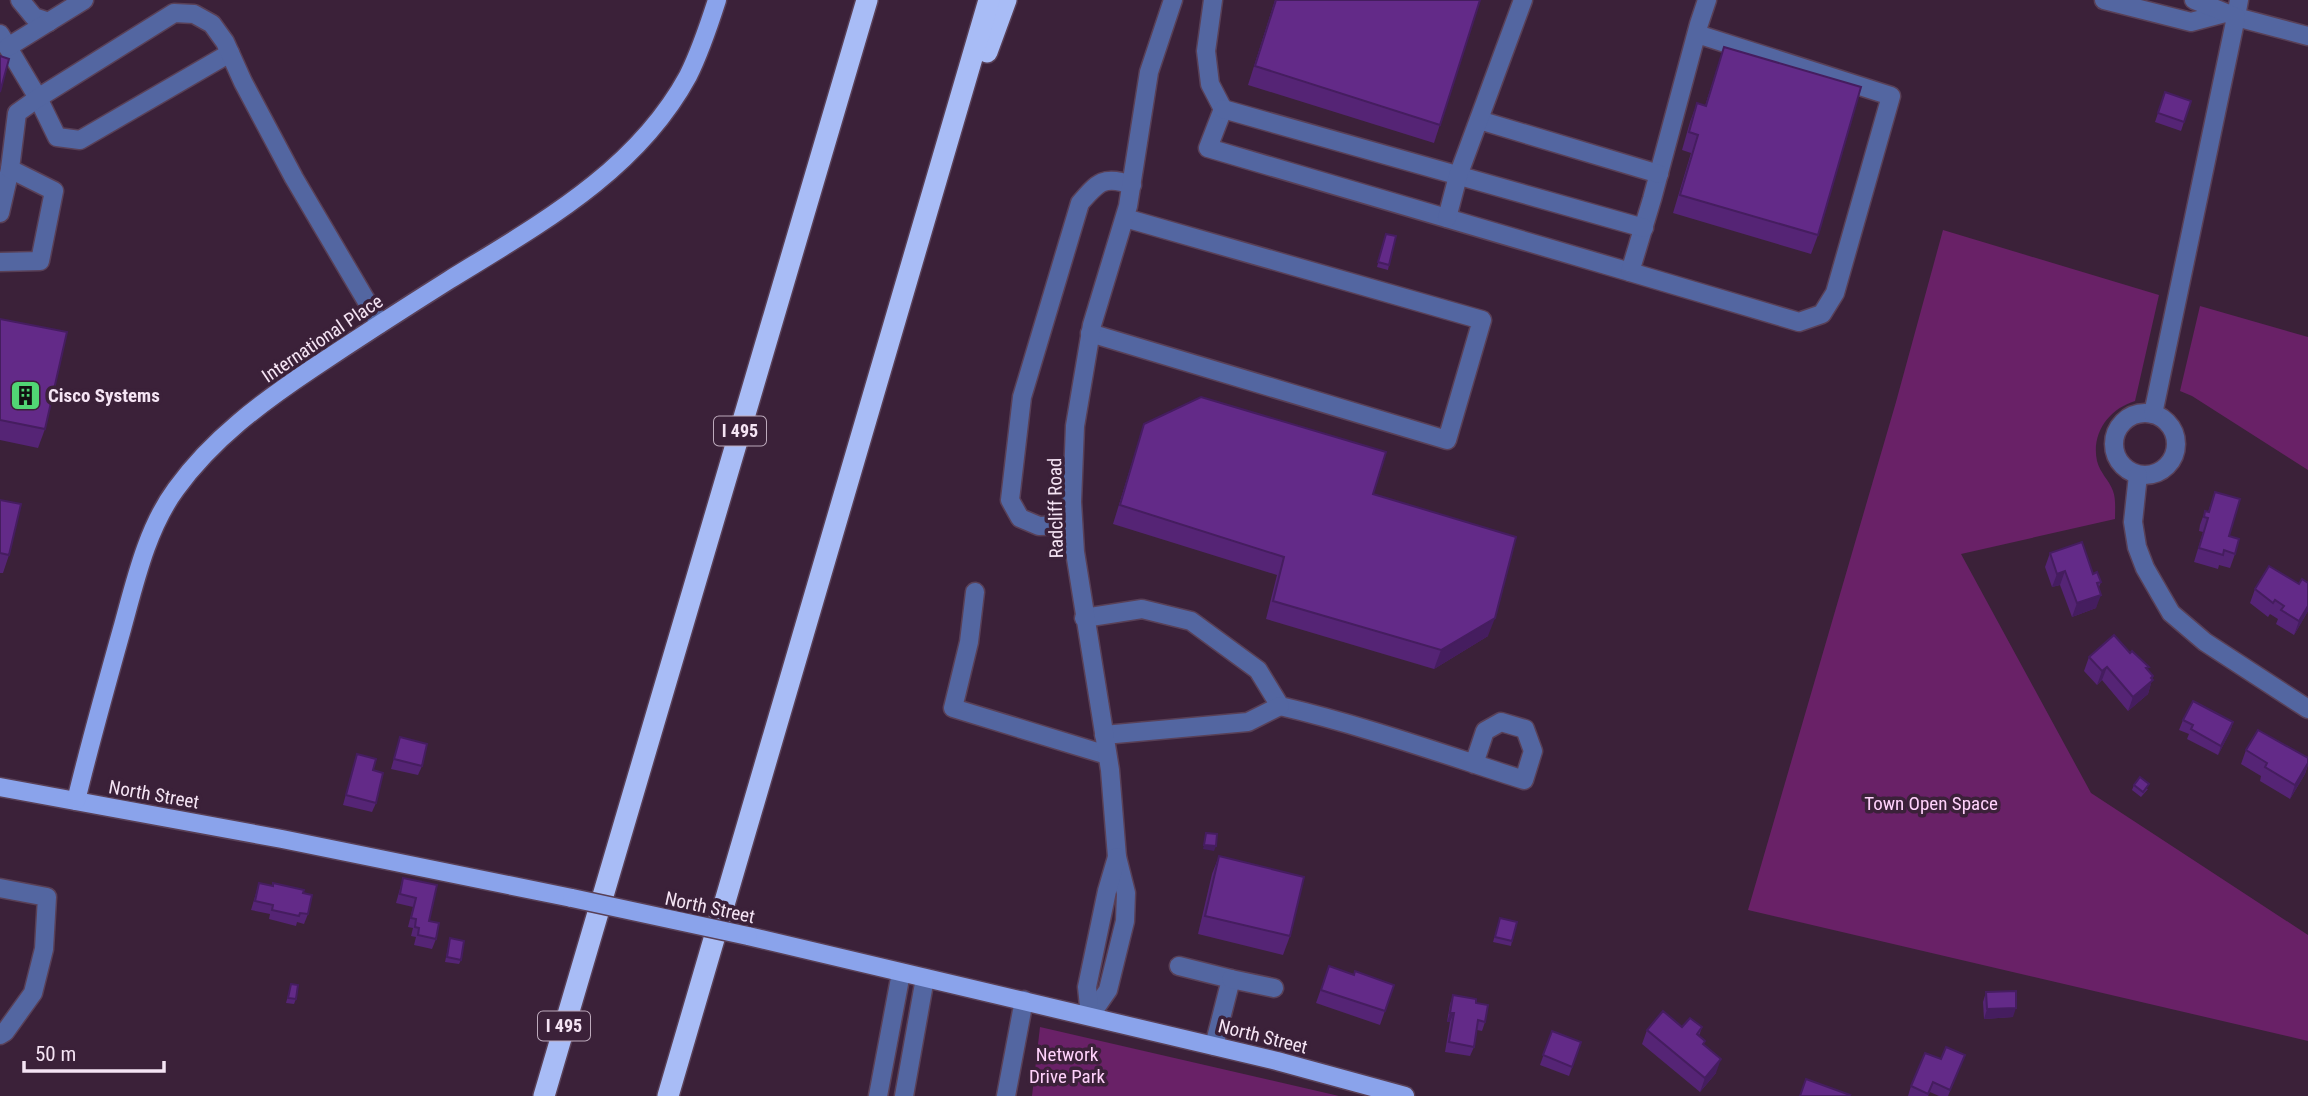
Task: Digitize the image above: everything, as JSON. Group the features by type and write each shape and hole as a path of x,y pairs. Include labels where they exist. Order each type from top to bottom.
{"highway":[{"name":"I 495","path":"544,1096 867,0"},
{"path":"668,1096 989,0"},
{"path":"924,225 1006,0"}],"main road":[{"name":"International Place","path":"76,801 135,580 166,504 176,488 234,426 277,393 380,324 528,233 581,195 628,154 659,119 688,75 717,0"},
{"name":"North Street","path":"0,787 282,839 748,936 1214,1046 1405,1096"}],"street":[{"path":"20,0 34,17 48,22"},
{"path":"84,0 48,22 4,41 38,98 57,137 80,140 230,53"},
{"name":"Radcliff Road","path":"1090,1016 1087,987 1117,857 1107,754 1084,618 1073,525 1075,426 1090,333 1125,218 1132,185 1149,72 1172,0"},
{"path":"1213,0 1206,51 1210,84 1223,109 1644,228"},
{"path":"1447,218 1458,176 1523,0"},
{"path":"1630,272 1707,0"},
{"path":"2104,0 2191,22 2233,10"},
{"path":"2194,0 2233,10 2308,36"},
{"path":"2152,414 2233,10"},
{"path":"0,213 10,169 17,113 174,13 194,14 212,24 230,53 295,178 380,324"},
{"path":"1223,109 1208,148 1799,322 1822,314 1835,293 1891,96 1697,34"},
{"path":"1479,120 1659,174"},
{"path":"0,262 40,261 54,191 10,169"},
{"path":"1073,525 1039,526 1020,518 1010,500 1022,397 1080,202 1097,183 1118,180 1132,185"},
{"path":"1090,333 1447,440 1482,320 1125,218"},
{"path":"2152,414 2170,426 2175,435 2174,457 2159,472 2138,475 2129,471 2116,456 2115,437 2125,420 2133,415 2152,414"},
{"path":"2138,475 2133,523 2137,547 2145,568 2171,613 2205,642 2308,709"},
{"path":"975,592 969,642 953,708 1107,754"},
{"path":"1084,618 1142,609 1191,621 1258,670 1279,706"},
{"path":"1104,735 1248,722 1279,706 1312,713 1474,764"},
{"path":"0,888 47,897 44,949 33,993 0,1035"},
{"path":"1179,966 1274,988"},
{"path":"878,1096 901,973"},
{"path":"904,1096 925,978"},
{"path":"1214,1046 1231,979"},
{"path":"1006,1096 1024,1000"}],"green space":[{"name":"Town Open Space","path":"1943,230 2159,295 2135,401 2110,416 2097,441 2097,461 2114,494 2115,519 1961,554 2091,793 2308,935 2308,1041 1748,910 1896,402"},
{"path":"2200,306 2308,337 2308,470 2180,391"},
{"name":"Network Drive Park","path":"1040,1027 1339,1096 1032,1096"}],"building":[{"path":"1276,0 1480,0 1440,125 1255,66"},
{"path":"1724,47 1861,87 1818,235 1680,195 1698,135 1689,132 1697,103 1706,106"},
{"path":"0,56 9,59 0,92"},
{"path":"2165,92 2191,101 2184,122 2158,113"},
{"path":"1386,234 1396,236 1389,265 1378,262"},
{"name":"Cisco Systems","path":"0,319 67,332 45,429 0,420"},
{"path":"1201,397 1386,452 1373,494 1516,537 1495,618 1441,650 1273,601 1284,557 1120,505 1144,424"},
{"path":"2215,492 2240,499 2229,536 2239,539 2235,554 2224,550 2223,555 2199,548 2208,518 2204,517 2205,511 2209,512"},
{"path":"0,500 21,504 9,555 0,553"},
{"path":"2082,542 2093,574 2097,572 2101,582 2097,583 2101,595 2077,603 2065,571 2057,574 2050,553"},
{"path":"2269,566 2299,584 2302,579 2308,583 2308,606 2299,621 2281,610 2284,606 2275,600 2273,603 2255,589"},
{"path":"2114,635 2130,653 2132,651 2149,667 2146,668 2153,676 2153,680 2133,697 2107,667 2102,671 2089,657"},
{"path":"2193,701 2233,722 2221,746 2191,729 2193,725 2183,720"},
{"path":"2258,730 2308,758 2308,763 2295,785 2265,767 2267,763 2246,750"},
{"path":"400,737 427,744 422,766 394,759"},
{"path":"357,754 376,759 373,770 383,773 376,803 346,795"},
{"path":"2140,777 2149,784 2143,792 2134,785"},
{"path":"1206,833 1217,834 1216,846 1204,845"},
{"path":"1219,856 1304,877 1290,936 1205,916"},
{"path":"403,878 437,885 429,921 439,923 436,939 418,935 416,919 411,918 416,898 400,894"},
{"path":"259,883 273,886 273,883 304,890 303,893 312,895 308,914 300,913 299,916 272,910 273,905 255,901"},
{"path":"1500,918 1517,922 1512,941 1495,937"},
{"path":"450,938 464,941 461,960 447,957"},
{"path":"1329,966 1354,975 1355,971 1394,985 1385,1011 1321,990"},
{"path":"291,984 298,985 296,999 288,998"},
{"path":"2016,991 2016,1008 1987,1009 1986,992"},
{"path":"1453,995 1476,999 1476,1003 1488,1005 1485,1022 1478,1020 1474,1047 1449,1042 1454,1013 1450,1013"},
{"path":"1663,1011 1682,1027 1690,1018 1702,1027 1697,1034 1705,1041 1703,1044 1721,1059 1705,1078 1647,1030"},
{"path":"1552,1031 1581,1042 1572,1067 1543,1055"},
{"path":"1946,1047 1965,1055 1950,1090 1933,1082 1928,1094 1911,1086 1925,1053 1941,1059"},
{"path":"1806,1079 1850,1095 1800,1096"}],"place":[{"name":"Cisco Systems","path":"25,395"}]}
